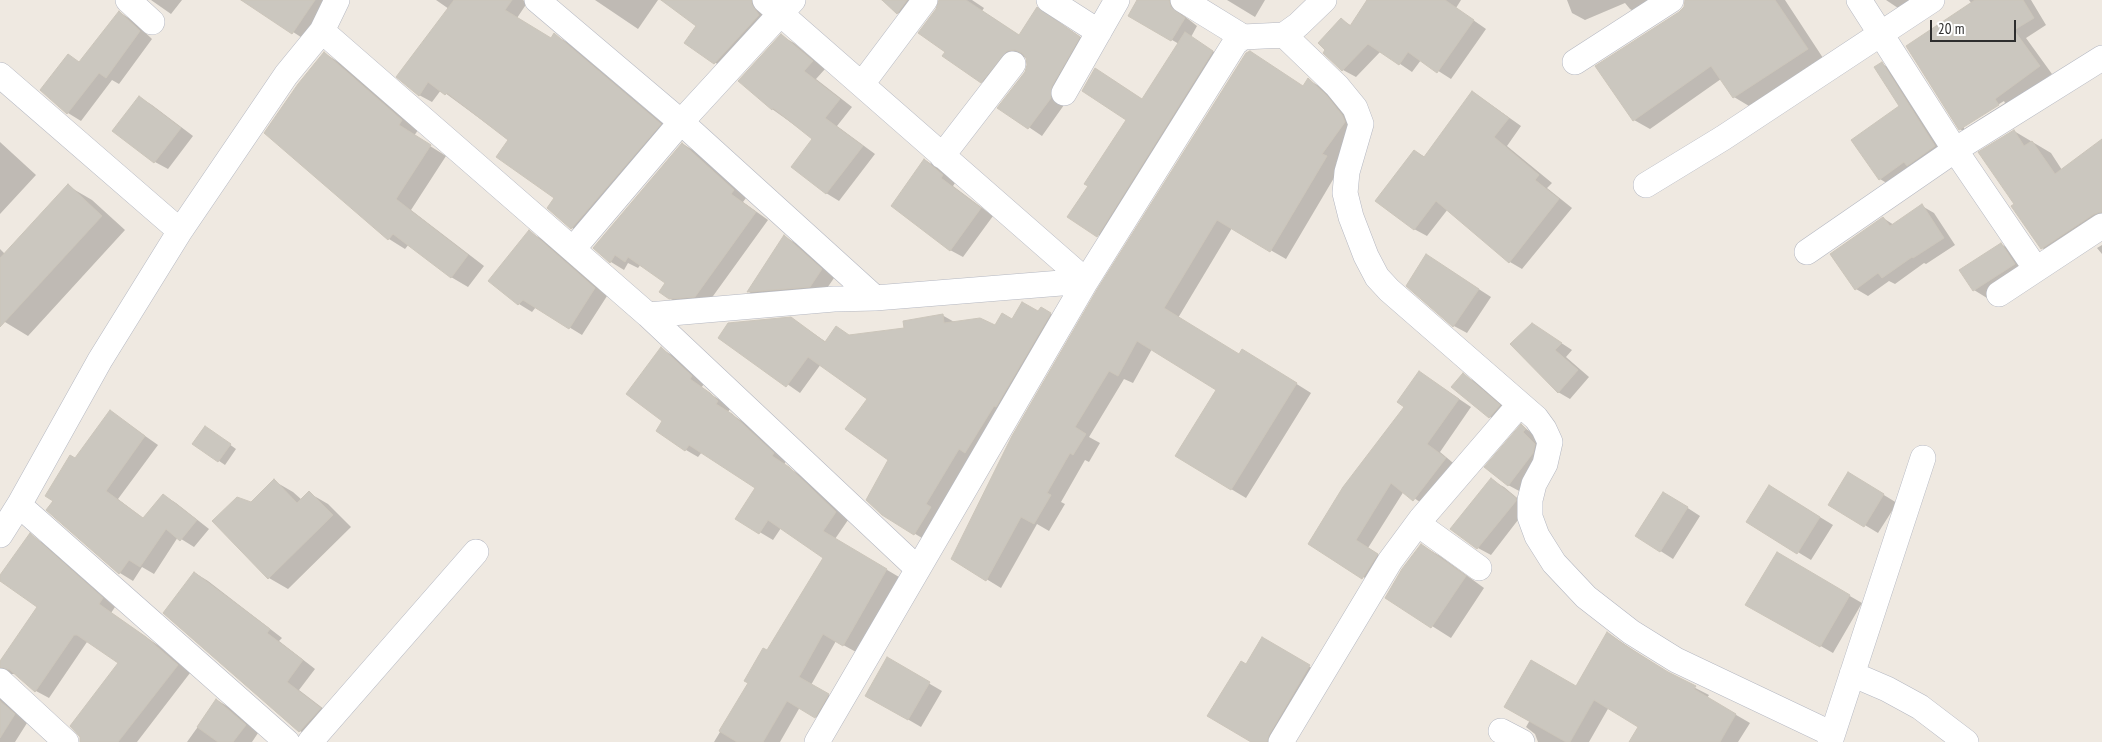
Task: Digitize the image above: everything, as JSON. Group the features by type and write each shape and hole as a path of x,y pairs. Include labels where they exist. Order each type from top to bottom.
{"street":[{"path":"128,0 152,22"},
{"path":"0,535 19,505 100,360 180,231 286,76 322,31 337,0"},
{"path":"537,0 681,122 875,298"},
{"path":"862,84 925,0"},
{"path":"1049,0 1099,32"},
{"path":"1064,93 1117,0"},
{"path":"1183,0 1243,37"},
{"path":"817,742 1086,281 1235,42 1243,37 1284,35 1298,25 1324,0"},
{"path":"1576,62 1671,0"},
{"path":"1859,0 1955,150 2036,269"},
{"path":"1646,185 1723,138 1932,0"},
{"path":"573,249 780,4 862,84 1086,281"},
{"path":"322,31 648,316 918,569"},
{"path":"1284,35 1337,86 1355,108 1362,124 1347,172 1345,193 1351,218 1366,256 1377,277 1389,290 1536,418 1544,429 1550,442 1545,464 1534,484 1530,500 1530,517 1537,536 1554,563 1586,597 1631,632 1668,655 1831,738 1924,458"},
{"path":"1807,252 1955,150 2102,58"},
{"path":"942,156 1013,64"},
{"path":"0,75 180,231"},
{"path":"1999,294 2102,226"},
{"path":"648,316 834,299 875,298 1086,281"},
{"path":"1281,742 1390,560 1418,524 1520,404"},
{"path":"19,505 287,742"},
{"path":"1418,524 1479,568"},
{"path":"310,742 476,552"},
{"path":"1852,674 1888,689 1920,707 1966,742"},
{"path":"0,681 66,742"}],"building":[{"path":"241,0 315,0 292,34"},
{"path":"454,0 512,0 505,10 551,38 554,33 661,124 571,229 547,208 554,198 496,157 508,140 447,93 445,95 428,82 419,96 396,77"},
{"path":"661,0 751,0 759,15 714,64 684,43 696,26"},
{"path":"882,0 907,0 897,14"},
{"path":"939,0 966,0 1019,35 1037,7 1080,37 1052,86 1051,98 1028,129 997,108 1025,72 1026,58 1022,53 1015,50 1007,51 981,83 942,56 945,52 918,33 936,9"},
{"path":"1137,0 1169,0 1171,7 1185,18 1171,41 1128,16"},
{"path":"1367,0 1445,0 1474,20 1437,73 1408,52 1399,65 1368,44 1342,71 1323,53 1325,50 1318,43 1341,18 1350,26"},
{"path":"1685,0 1775,0 1808,49 1733,98 1711,66 1633,121 1595,66 1679,12 1684,7"},
{"path":"1975,0 2023,0 2034,18 2014,30 2040,66 1995,99 1999,105 1959,130 1906,46"},
{"path":"119,11 140,31 106,78 99,73 67,114 40,90 68,54 79,62"},
{"path":"1185,32 1213,51 1097,237 1067,217 1088,186 1084,184 1126,120 1082,91 1095,68 1142,99"},
{"path":"781,34 813,61 804,71 840,99 825,118 863,146 826,194 791,167 812,139 773,108 772,110 738,81"},
{"path":"1250,51 1303,86 1308,78 1327,96 1342,115 1345,122 1322,154 1327,156 1270,252 1217,220 1164,308 1239,354 1242,349 1297,383 1231,490 1175,456 1216,390 1137,341 1118,376 1109,371 1075,427 1086,434 1073,455 1070,453 1047,493 1051,495 1034,524 1021,517 986,581 951,559 1012,436 1098,288 1246,53"},
{"path":"324,52 402,120 399,125 431,145 396,199 468,255 451,278 393,234 388,240 264,133 298,84"},
{"path":"1882,62 1935,146 1907,166 1904,162 1879,180 1851,140 1899,106 1874,67"},
{"path":"1472,91 1509,118 1494,137 1539,175 1535,180 1559,199 1509,263 1436,201 1414,230 1375,201 1414,150 1424,157"},
{"path":"139,96 181,128 154,163 112,131"},
{"path":"2014,130 2024,146 2032,141 2055,174 2102,139 2102,212 2094,214 2041,249 2011,206 2014,204 1978,152"},
{"path":"682,143 734,190 731,194 756,212 695,297 669,299 659,292 665,283 628,257 625,262 615,255 610,263 593,248"},
{"path":"924,159 943,175 941,178 981,208 950,251 891,206"},
{"path":"68,184 102,216 0,327 0,258"},
{"path":"1922,204 1944,238 1882,278 1878,273 1855,290 1830,254 1883,217 1890,226"},
{"path":"529,230 595,288 569,329 523,300 518,305 488,281"},
{"path":"784,235 822,269 810,287 747,292"},
{"path":"2001,243 2015,264 1973,291 1959,270"},
{"path":"1426,254 1479,289 1453,327 1406,286"},
{"path":"1022,302 1038,311 1041,307 1051,313 996,407 994,406 965,453 959,449 926,504 931,507 914,535 882,515 866,500 888,460 845,429 867,399 808,357 786,387 718,338 728,323 791,317 825,342 836,326 849,335 904,328 903,321 943,314 944,323 980,318 995,325 1002,313 1012,319"},
{"path":"1532,323 1562,343 1555,350 1578,370 1558,393 1510,344"},
{"path":"661,347 692,376 690,379 718,401 716,404 732,414 774,453 772,456 789,467 836,512 823,531 887,569 843,646 823,634 799,677 829,694 815,718 787,701 763,742 737,742 719,731 748,683 744,681 763,648 767,650 823,558 768,520 759,534 735,519 755,488 689,445 685,451 656,431 662,421 626,394"},
{"path":"1419,371 1459,399 1427,444 1446,458 1413,501 1391,483 1356,540 1378,554 1362,579 1308,544 1343,487 1404,407 1397,402"},
{"path":"1463,373 1500,405 1489,418 1451,387"},
{"path":"110,410 145,436 106,491 143,518 163,494 197,520 180,541 166,529 140,567 129,560 119,574 46,510 53,501 45,496 70,455 75,458"},
{"path":"1521,424 1526,429 1523,432 1535,444 1533,453 1508,486 1484,467"},
{"path":"205,426 231,444 218,462 192,444"},
{"path":"1848,472 1884,494 1864,527 1828,505"},
{"path":"1491,478 1516,498 1516,501 1477,549 1450,529"},
{"path":"274,479 297,503 309,491 333,515 268,579 212,521 237,497 251,502"},
{"path":"1769,485 1820,517 1797,554 1746,522"},
{"path":"1663,492 1688,507 1660,552 1635,536"},
{"path":"30,533 103,598 99,604 146,637 178,665 118,742 80,742 80,737 70,726 118,663 77,635 74,635 35,692 10,670 0,667 0,661 37,607 0,581 0,575"},
{"path":"1421,544 1466,576 1431,628 1385,598 1402,569"},
{"path":"1777,552 1850,595 1820,647 1745,605"},
{"path":"194,572 270,629 267,633 303,660 287,682 321,708 299,732 163,613"},
{"path":"1607,632 1668,672 1696,686 1694,689 1736,714 1720,742 1629,742 1638,727 1594,700 1570,742 1566,742 1504,707 1531,660 1576,686"},
{"path":"1262,637 1310,665 1269,735 1267,742 1251,742 1207,716 1241,661 1246,664"},
{"path":"887,657 930,682 908,720 865,696"},
{"path":"216,699 246,725 233,742 218,742 197,727"},
{"path":"0,701 15,714 0,738"}]}
